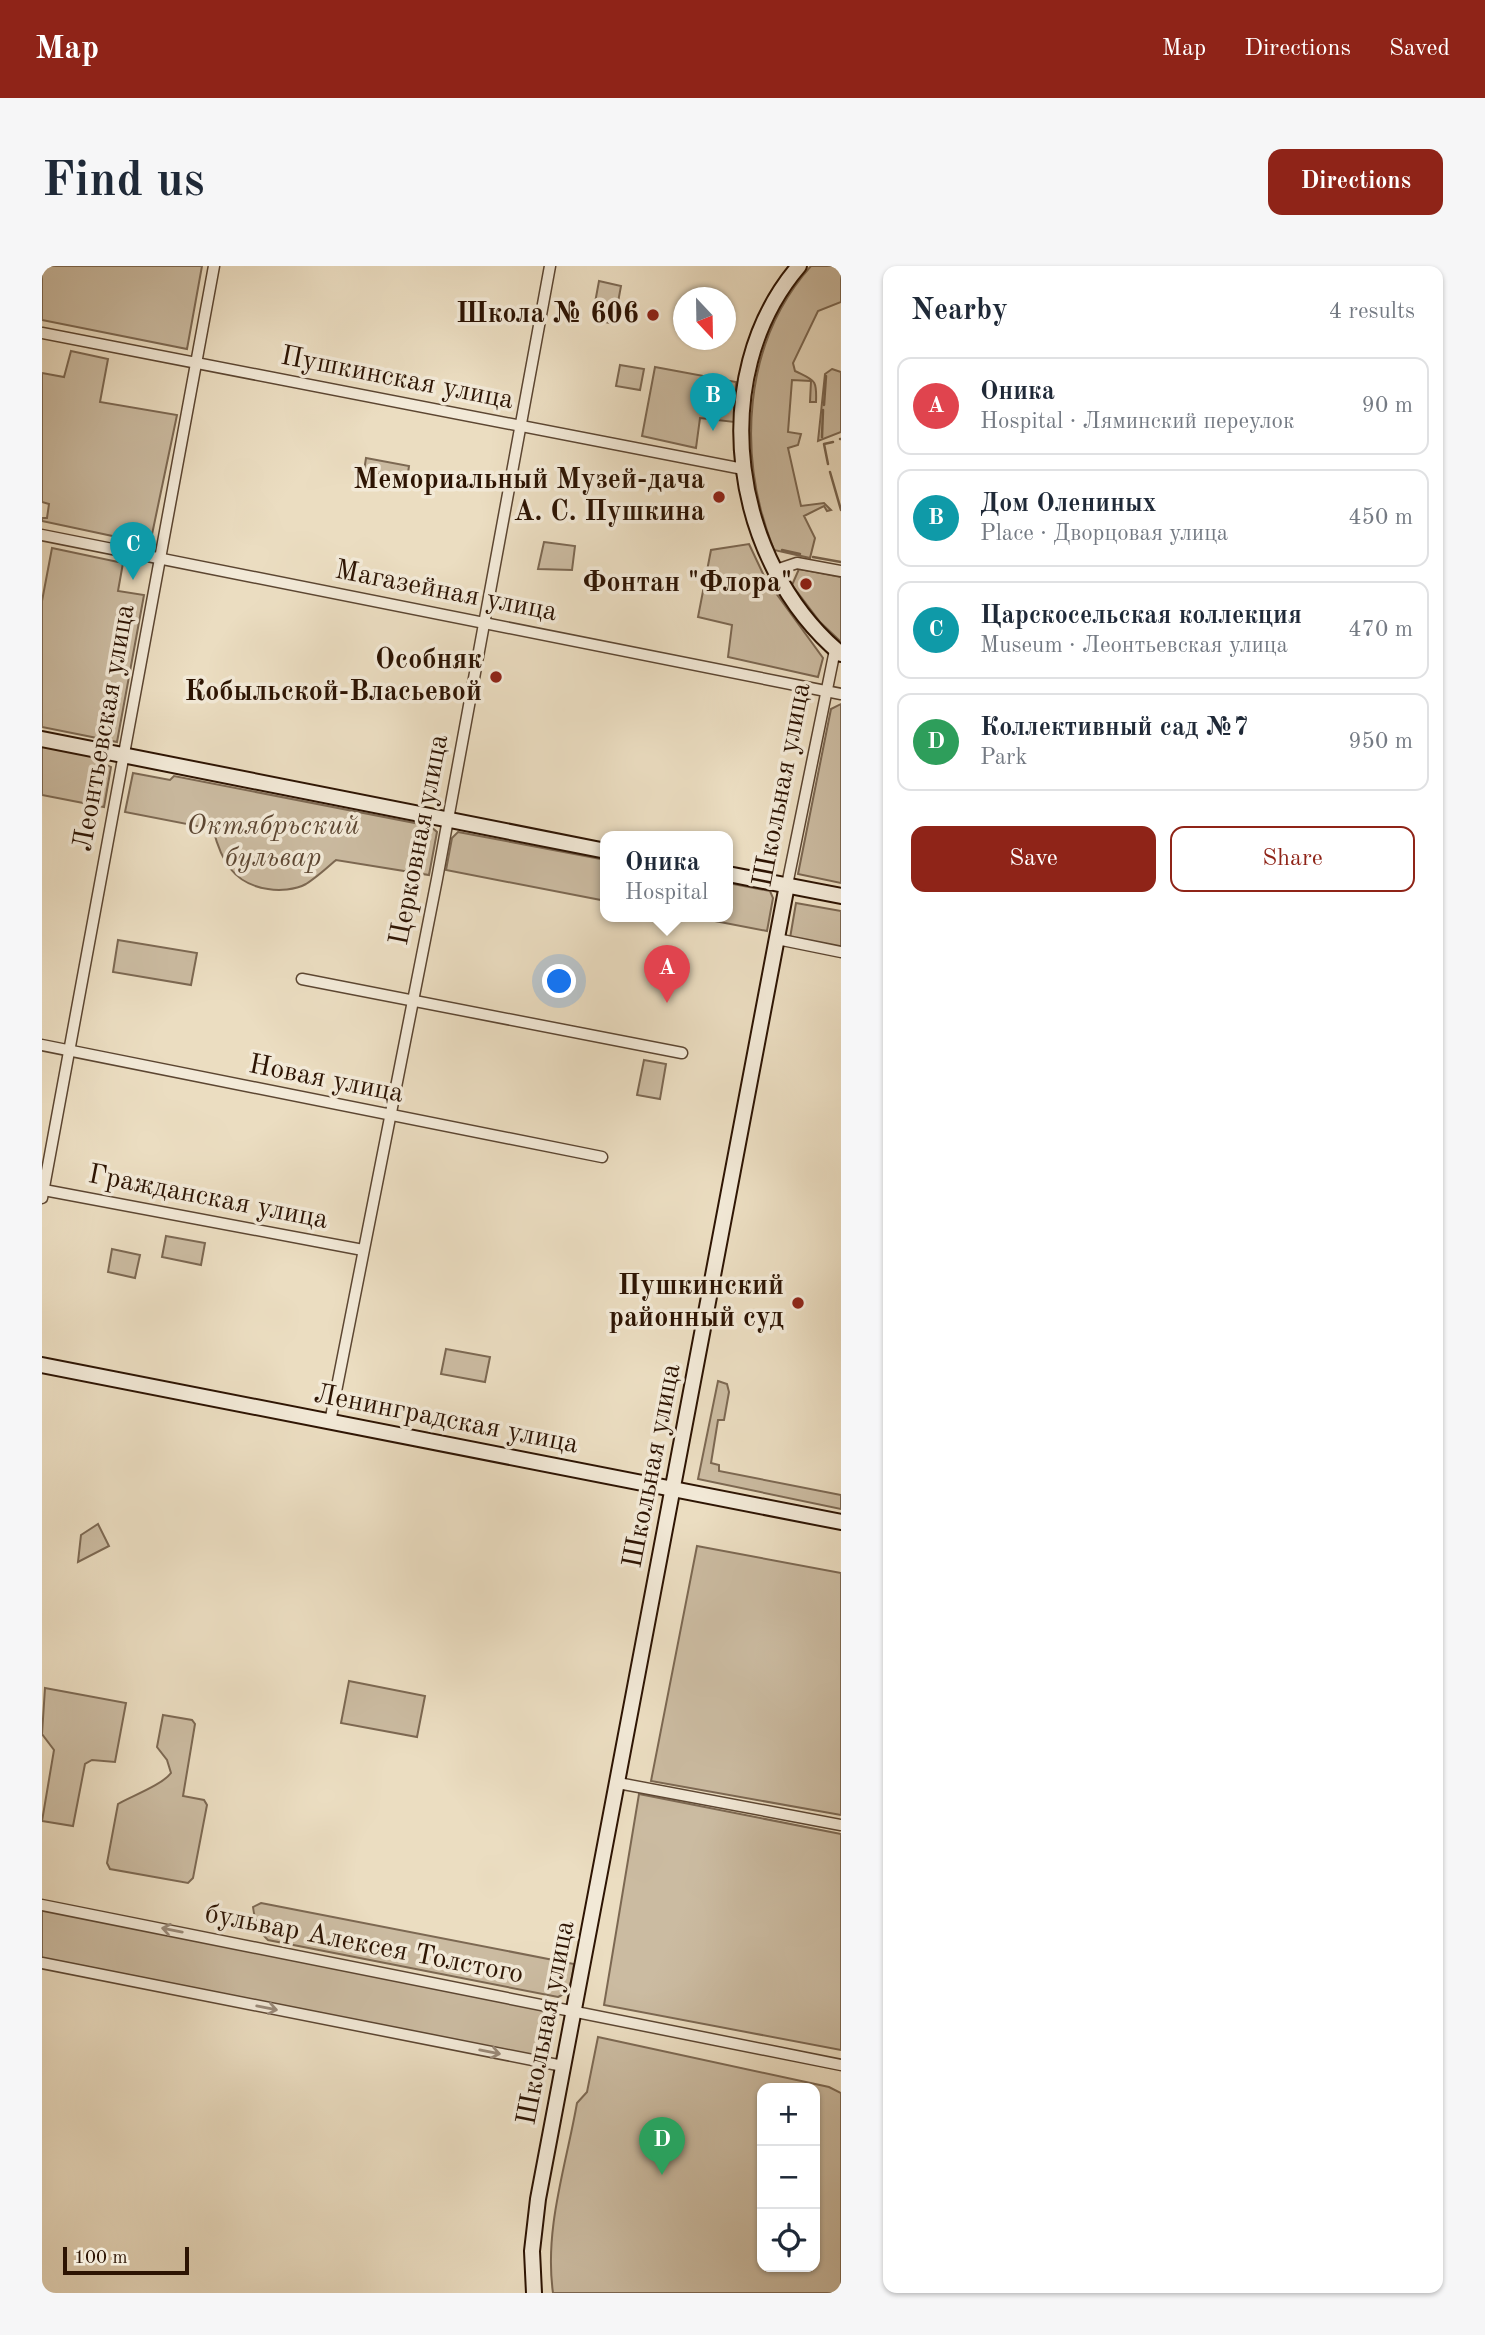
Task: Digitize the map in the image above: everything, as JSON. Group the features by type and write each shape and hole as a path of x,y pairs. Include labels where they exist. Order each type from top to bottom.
{"street":[{"name":"Леонтьевская улица","path":"43,1194 214,266"},
{"name":"Церковная улица","path":"330,1422 413,1000 551,266"},
{"path":"799,266 768,315 750,365 743,408 743,469 760,538 776,570 800,609 838,652"},
{"name":"Пушкинская улица","path":"42,333 743,469"},
{"name":"Магазейная улица","path":"42,535 841,694"},
{"path":"776,570 797,563 841,571"},
{"name":"Школьная улица","path":"534,2293 534,2224 787,885 826,691 838,652"},
{"path":"42,739 600,850"},
{"path":"733,875 841,896"},
{"path":"777,939 841,952"},
{"path":"302,979 682,1054"},
{"name":"Новая улица","path":"42,1045 388,1117 455,1126 602,1157"},
{"name":"Гражданская улица","path":"43,1194 363,1250"},
{"name":"Ленинградская улица","path":"42,1365 841,1522"},
{"path":"618,1783 841,1825"},
{"name":"бульвар Алексея Толстого","path":"42,1905 575,2009 841,2065"},
{"path":"42,1963 564,2066"}],"green space":[{"path":"42,266 202,266 187,349 42,320"},
{"path":"811,266 841,266 841,302 818,311 793,363 795,371 811,379 816,389 816,402 810,402 811,381 792,380 788,432 801,434 798,445 788,448 801,506 824,503 831,510 827,511 824,506 804,516 815,538 810,558 774,550 754,477 751,440 759,365 771,330 788,296"},
{"path":"599,281 621,286 614,324 592,319"},
{"path":"71,351 108,359 100,402 177,415 150,544 42,521 42,518 47,518 49,504 42,502 42,373 64,377"},
{"path":"620,365 644,369 640,390 616,386"},
{"path":"655,367 736,382 734,422 700,418 696,448 642,436"},
{"path":"832,369 841,372 841,432 818,441 825,374"},
{"path":"366,458 409,466 407,480 364,471"},
{"path":"544,542 575,546 572,570 538,569"},
{"path":"749,544 765,578 823,658 818,677 728,657 732,625 698,617 711,550"},
{"path":"52,548 123,563 118,591 144,595 117,742 42,727 42,601"},
{"path":"799,569 841,577 841,642 820,622 792,585"},
{"path":"841,704 841,883 798,874 831,709"},
{"name":"Октябрьский бульвар","path":"42,746 102,758 102,763 111,767 104,807 42,795"},
{"name":"Октябрьский бульвар","path":"133,773 170,780 174,776 430,826 437,832 429,875 336,860 310,882 297,888 277,890 256,886 246,882 230,869 220,851 213,829 125,812"},
{"path":"458,832 600,859 600,900 446,870 452,838"},
{"path":"733,884 770,891 773,898 767,931 720,922 733,922"},
{"path":"796,903 841,911 841,948 790,938"},
{"path":"118,940 197,953 191,985 113,972"},
{"path":"644,1060 666,1064 660,1099 637,1095"},
{"path":"166,1236 205,1243 201,1265 162,1257"},
{"path":"112,1249 140,1255 135,1278 108,1272"},
{"path":"446,1349 490,1357 485,1382 441,1374"},
{"path":"718,1381 727,1384 729,1392 724,1420 718,1420 711,1463 719,1465 719,1471 841,1495 841,1509 698,1479"},
{"path":"98,1524 109,1546 78,1562 81,1535"},
{"path":"697,1546 841,1573 841,1815 651,1781"},
{"path":"349,1681 425,1696 417,1737 341,1723"},
{"path":"45,1688 126,1703 115,1762 92,1760 85,1764 73,1826 42,1821 54,1750 42,1734"},
{"path":"163,1715 192,1720 195,1724 183,1796 204,1800 207,1805 193,1878 188,1883 110,1869 107,1863 118,1804 154,1786 171,1773 167,1760 157,1747"},
{"path":"639,1794 841,1834 841,2050 604,2005"},
{"path":"261,1903 574,1964 572,1979 566,1991 558,1997 268,1940 260,1929 253,1907"},
{"path":"42,1910 549,2010 539,2057 42,1958"},
{"path":"598,2037 811,2083 757,2083 757,2272 820,2272 820,2085 841,2093 841,2293 553,2293 551,2245 554,2221 577,2103 587,2092"}],"waterway":[{"path":"824,405 826,376"},
{"path":"822,437 823,410"},
{"path":"828,464 824,444 833,442"},
{"path":"830,472 841,510"},
{"path":"782,550 800,554"},
{"path":"813,557 841,562"}],"place":[{"name":"Школа № 606","path":"653,315"},
{"name":"Дом Олениных","path":"713,431"},
{"name":"Мемориальный Музей-дача А. С. Пушкина","path":"719,497"},
{"name":"Царскосельская коллекция","path":"133,580"},
{"name":"Фонтан \"Флора\"","path":"806,584"},
{"name":"Особняк Кобыльской-Власьевой","path":"496,677"},
{"name":"Оника","path":"667,1003"},
{"name":"Пушкинский районный суд","path":"798,1303"},
{"name":"Коллективный сад №7","path":"662,2175"}]}
